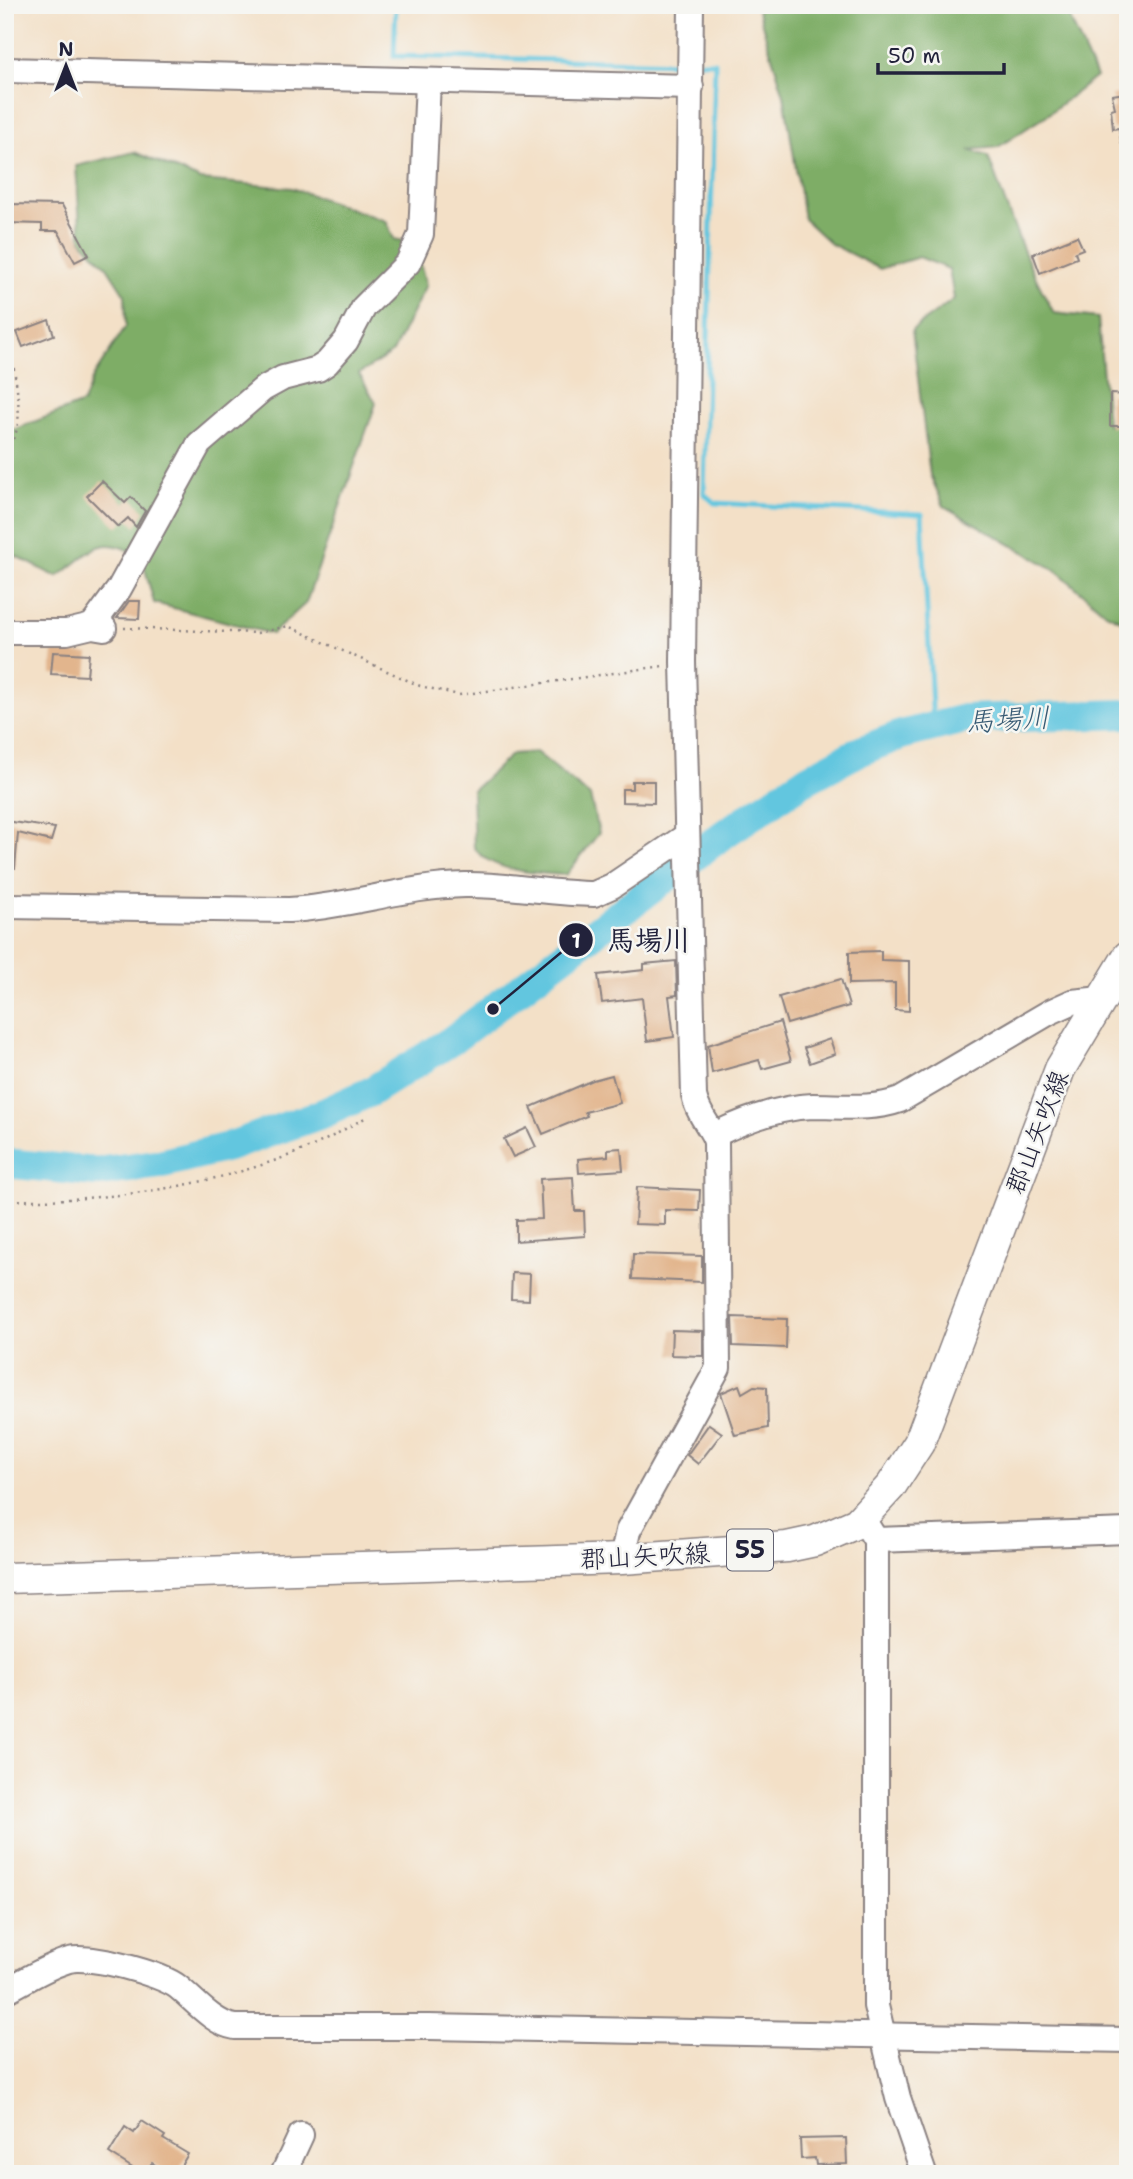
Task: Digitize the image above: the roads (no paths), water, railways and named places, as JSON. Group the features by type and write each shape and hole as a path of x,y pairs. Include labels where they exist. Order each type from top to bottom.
{"main road":[{"name":"郡山矢吹線","path":"5,1578 622,1559 787,1547 869,1529 875,1507 904,1470 919,1443 1060,1069 1117,978"}],"street":[{"path":"622,1559 628,1531 718,1368 715,1135 697,1112 694,1096 686,840 683,662 691,5"},
{"path":"5,70 691,87"},
{"path":"5,632 67,632 98,627 200,444 263,389 283,378 318,369 327,363 346,341 364,307 408,263 421,234 428,82"},
{"path":"5,906 313,909 376,895 464,885 594,894 612,886 686,840"},
{"path":"715,1135 746,1120 810,1106 884,1106 900,1100 1050,1013 1117,978"},
{"path":"924,2174 881,2036 873,1962 869,1529 1128,1531"},
{"path":"5,1991 57,1965 76,1959 148,1972 167,1979 222,2022 235,2027 429,2027 1128,2040"},
{"path":"283,2174 300,2135"}],"waterway":[{"path":"396,5 394,56 683,63"},
{"path":"696,62 715,62 704,494 715,503 922,514 933,727"},
{"name":"馬場川","path":"5,1163 97,1172 159,1164 228,1147 324,1113 370,1092 451,1041 724,834 802,782 858,752 901,735 964,719 1128,714"}],"place":[{"name":"馬場川","path":"493,1009"}]}
